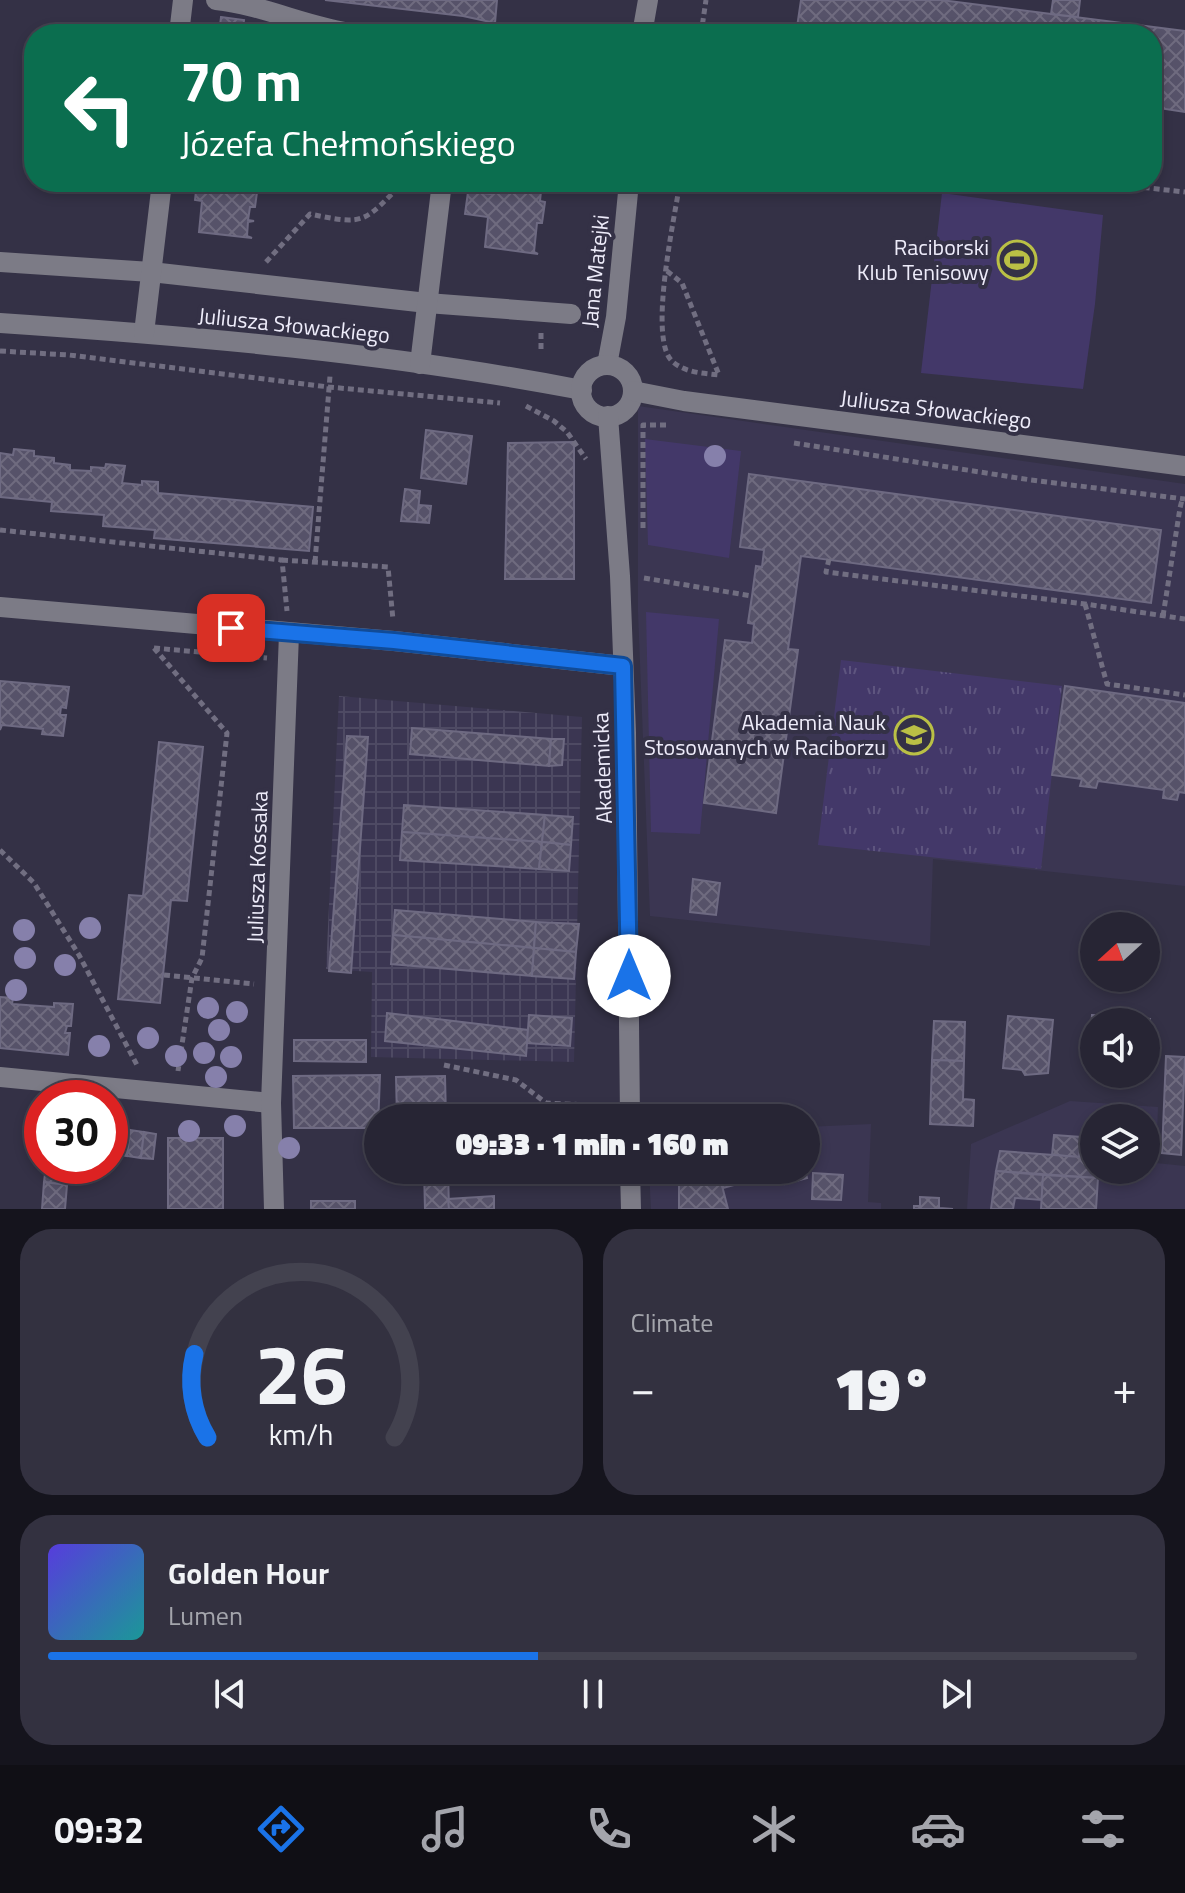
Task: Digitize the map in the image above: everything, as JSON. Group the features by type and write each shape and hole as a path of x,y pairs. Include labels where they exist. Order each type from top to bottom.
{"street":[{"path":"180,24 183,0"},
{"path":"216,0 239,2 309,24"},
{"path":"644,24 648,0"},
{"path":"144,333 161,192"},
{"path":"420,364 441,192"},
{"name":"Jana Matejki","path":"607,365 616,317 628,192"},
{"path":"0,262 151,272 427,303 571,314"},
{"name":"Juliusza Słowackiego","path":"0,323 144,333 420,364 582,390"},
{"path":"607,365 625,373 633,391 625,409 608,416 591,410 584,401 582,390 589,373 607,365"},
{"name":"Juliusza Słowackiego","path":"633,391 684,401 1185,466"},
{"name":"Akademicka","path":"608,416 623,666 630,1104"},
{"path":"0,607 394,641 623,666"},
{"name":"Juliusza Kossaka","path":"274,1209 271,1103 289,634"},
{"path":"0,1077 271,1103"},
{"path":"630,1184 631,1209"}],"path":[{"path":"702,24 706,0"},
{"path":"1162,189 1185,192"},
{"path":"246,283 310,214 349,222 369,216 394,192"},
{"path":"667,271 682,283 719,375 688,371 670,361 662,344 660,321 667,271 679,192"},
{"path":"0,351 69,355 329,387 509,404"},
{"path":"315,562 331,367"},
{"path":"523,405 561,426 585,459"},
{"path":"643,536 643,425 682,426"},
{"path":"791,442 1031,480 1184,500 1163,616"},
{"path":"0,530 282,560 388,567 394,641"},
{"path":"829,559 826,572 1185,619"},
{"path":"282,560 289,634"},
{"path":"644,565 644,580 752,596"},
{"path":"1085,604 1107,684 1185,695"},
{"path":"154,648 227,733 202,958 192,978 175,1093"},
{"path":"0,850 34,883 79,955 149,1090"},
{"path":"164,975 277,986"},
{"path":"444,1065 516,1080 546,1103 555,1104"}],"shaded area":[{"name":"Akademia Nauk Stosowanych w Raciborzu","path":"638,406 1185,484 1185,886 933,859 930,946 650,916 638,612"},
{"path":"339,696 582,717 574,1062 371,1057 372,972 326,969"},
{"path":"1070,1101 1114,1104 1080,1104 1080,1184 1160,1184 1160,1163 1185,1166 1185,1209 967,1209 971,1144"},
{"path":"871,1124 868,1202 881,1203 881,1209 651,1209 650,1184 820,1184 820,1126"}],"green space":[{"name":"Raciborski Klub Tenisowy","path":"942,193 1103,215 1083,389 921,373"},
{"path":"645,439 741,451 729,558 648,545"},
{"path":"646,612 719,619 700,834 651,832"},
{"path":"841,660 1062,686 1041,869 818,845"}],"building":[{"path":"325,0 497,0 495,23 463,16"},
{"path":"801,0 941,0 1130,24 797,24"},
{"path":"1053,0 1080,0 1078,17 1051,14"},
{"path":"221,17 244,20 243,24 220,24"},
{"path":"1162,28 1185,31 1185,112 1162,109"},
{"path":"196,192 257,192 255,207 250,207 248,220 254,221 248,222 247,236 252,238 199,232 202,201 195,200"},
{"path":"468,192 541,192 540,201 545,202 542,223 537,223 534,252 538,254 485,247 488,217 465,214"},
{"path":"426,430 472,436 466,484 421,478"},
{"path":"574,442 574,579 505,579 508,443"},
{"path":"14,449 34,451 34,456 54,458 54,463 70,465 70,470 91,471 91,467 105,468 106,464 125,466 122,483 142,485 142,481 158,482 158,493 313,507 309,551 154,538 155,530 103,526 104,515 51,511 52,502 0,497 0,453 13,455"},
{"path":"749,474 1161,530 1151,603 801,556 788,649 798,650 776,813 704,803 725,640 752,643 754,624 748,623 756,566 762,567 764,550 740,547"},
{"path":"405,489 420,491 417,522 401,521"},
{"path":"419,505 431,506 429,523 417,522"},
{"path":"0,681 69,687 66,708 61,707 60,715 66,715 63,736 42,734 43,729 2,725 0,730"},
{"path":"1065,686 1185,703 1185,793 1179,792 1177,800 1163,798 1164,790 1098,781 1096,788 1080,786 1082,779 1052,775"},
{"path":"412,728 551,739 549,766 410,754"},
{"path":"347,736 368,737 351,973 329,971"},
{"path":"551,739 564,739 562,765 549,766"},
{"path":"159,742 203,747 187,901 171,900 160,1003 118,999 129,895 143,896"},
{"path":"404,805 545,815 542,842 402,832"},
{"path":"545,815 573,817 571,845 542,842"},
{"path":"402,832 542,842 539,869 400,860"},
{"path":"542,842 571,845 569,871 539,869"},
{"path":"693,879 720,883 716,915 690,912"},
{"path":"395,910 536,922 534,948 393,935"},
{"path":"536,922 579,924 576,952 534,948"},
{"path":"393,935 534,948 532,976 391,964"},
{"path":"534,948 576,952 574,979 532,976"},
{"path":"0,997 13,998 12,1004 54,1007 54,1003 73,1004 71,1026 67,1026 65,1033 70,1033 68,1055 0,1048"},
{"path":"387,1013 528,1030 526,1056 385,1041"},
{"path":"529,1015 572,1018 570,1046 527,1043"},
{"path":"1008,1016 1053,1020 1048,1073 1025,1075 1022,1070 1003,1068"},
{"path":"934,1021 965,1022 964,1061 932,1060"},
{"path":"294,1040 366,1040 366,1062 294,1061"},
{"path":"1166,1056 1185,1057 1181,1155 1162,1153"},
{"path":"932,1060 964,1061 963,1099 974,1100 973,1126 930,1124"},
{"path":"380,1075 379,1104 364,1104 364,1128 294,1128 293,1076"},
{"path":"445,1076 446,1104 397,1104 396,1077"},
{"path":"130,1130 144,1132 141,1158 128,1156"},
{"path":"144,1132 156,1134 153,1159 141,1158"},
{"path":"1054,1135 1080,1137 1079,1157 1052,1155"},
{"path":"168,1138 223,1138 223,1209 168,1209"},
{"path":"1000,1151 1080,1157 1080,1177 996,1171"},
{"path":"996,1171 1043,1175 1042,1200 1015,1198 1013,1209 991,1209"},
{"path":"820,1173 843,1175 841,1200 812,1199 813,1184 820,1184"},
{"path":"1043,1175 1080,1177 1080,1184 1098,1184 1096,1209 1041,1209"},
{"path":"44,1184 67,1185 65,1209 42,1209"},
{"path":"424,1184 448,1184 449,1209 425,1209"},
{"path":"679,1184 722,1184 728,1209 679,1209"},
{"path":"494,1196 494,1209 449,1209 448,1199"},
{"path":"920,1197 939,1198 939,1208 953,1209 914,1209 914,1206 920,1206"},
{"path":"311,1201 355,1201 355,1209 311,1209"}],"place":[{"name":"Raciborski Klub Tenisowy","path":"1017,260"},
{"name":"Akademia Nauk Stosowanych w Raciborzu","path":"914,735"}],"route":[{"path":"231,628 394,641 623,666 629,976"}]}
